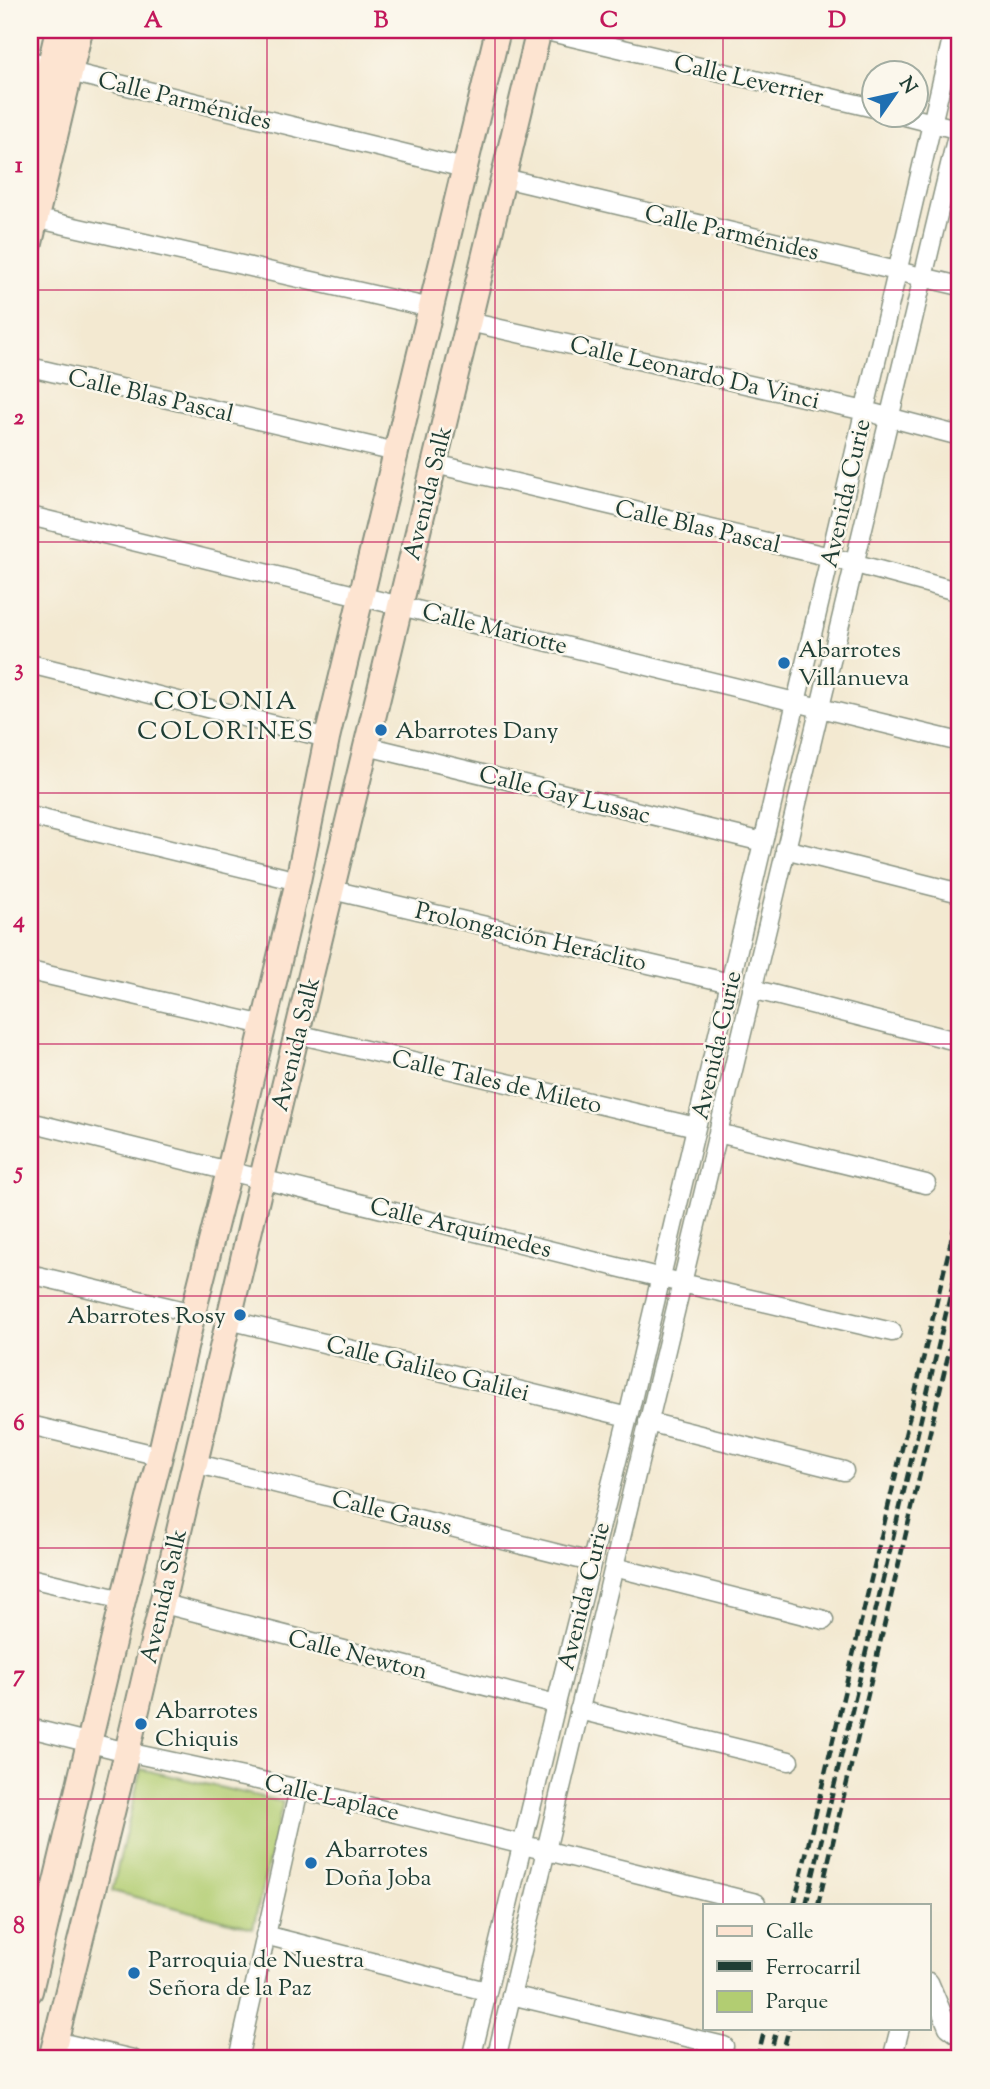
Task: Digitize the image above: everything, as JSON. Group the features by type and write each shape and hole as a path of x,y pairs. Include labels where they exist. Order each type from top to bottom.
{"main road":[{"path":"30,150 58,30"},
{"path":"30,243 50,66 80,30"},
{"name":"Avenida Salk","path":"30,1991 88,1743 160,1456 192,1313 264,1026 298,881 327,738 498,30"},
{"name":"Avenida Salk","path":"53,2050 127,1752 160,1603 503,178 541,30"}],"street":[{"name":"Calle Leverrier","path":"541,30 860,105"},
{"name":"Avenida Curie","path":"471,2059 628,1417 954,30"},
{"name":"Calle Parménides","path":"50,66 464,168"},
{"path":"932,122 960,127"},
{"name":"Avenida Curie","path":"496,2059 960,127"},
{"name":"Calle Parménides","path":"503,178 960,286"},
{"path":"33,218 431,308"},
{"name":"Calle Leonardo Da Vinci","path":"469,322 864,411 960,436"},
{"name":"Calle Blas Pascal","path":"30,367 396,452"},
{"name":"Calle Blas Pascal","path":"435,464 830,557 960,592"},
{"name":"Calle Mariotte","path":"30,516 960,742"},
{"path":"30,664 327,738"},
{"name":"Calle Gay Lussac","path":"367,746 763,842"},
{"path":"30,816 298,881"},
{"path":"785,849 960,893"},
{"name":"Prolongación Heráclito","path":"332,890 730,983"},
{"path":"30,971 264,1026"},
{"path":"752,989 960,1042"},
{"name":"Calle Tales de Mileto","path":"297,1034 696,1127"},
{"name":"Calle Arquímedes","path":"30,1122 892,1332"},
{"path":"718,1133 926,1184"},
{"path":"30,1274 192,1313"},
{"name":"Calle Galileo Galilei","path":"229,1320 628,1417"},
{"path":"648,1422 844,1471"},
{"path":"30,1425 160,1456"},
{"name":"Calle Gauss","path":"194,1463 591,1562"},
{"path":"614,1567 824,1620"},
{"path":"30,1578 123,1600"},
{"name":"Calle Newton","path":"160,1603 556,1704"},
{"path":"579,1710 789,1761"},
{"name":"Calle Laplace","path":"30,1728 299,1789 756,1903"},
{"path":"238,2059 299,1789"},
{"path":"265,1935 486,1991"},
{"path":"930,1984 948,2026 960,2036"},
{"path":"511,1995 724,2046"},
{"path":"892,2059 899,2030"},
{"path":"53,2050 133,2059"}],"green space":[{"path":"141,1769 283,1802 253,1928 112,1891"}],"railway":[{"path":"794,1904 960,1203"},
{"path":"806,1904 960,1254"},
{"path":"818,1904 960,1305"},
{"path":"757,2059 764,2030"},
{"path":"769,2059 776,2030"},
{"path":"781,2059 788,2030"}],"place":[{"name":"Abarrotes Villanueva","path":"784,663"},
{"name":"Abarrotes Dany","path":"381,730"},
{"name":"Abarrotes Rosy","path":"240,1315"},
{"name":"Abarrotes Chiquis","path":"141,1724"},
{"name":"Abarrotes Doña Joba","path":"311,1863"},
{"name":"Parroquia de Nuestra Señora de la Paz","path":"134,1973"}],"district":[{"name":"COLONIA COLORINES","path":"226,715"}]}
